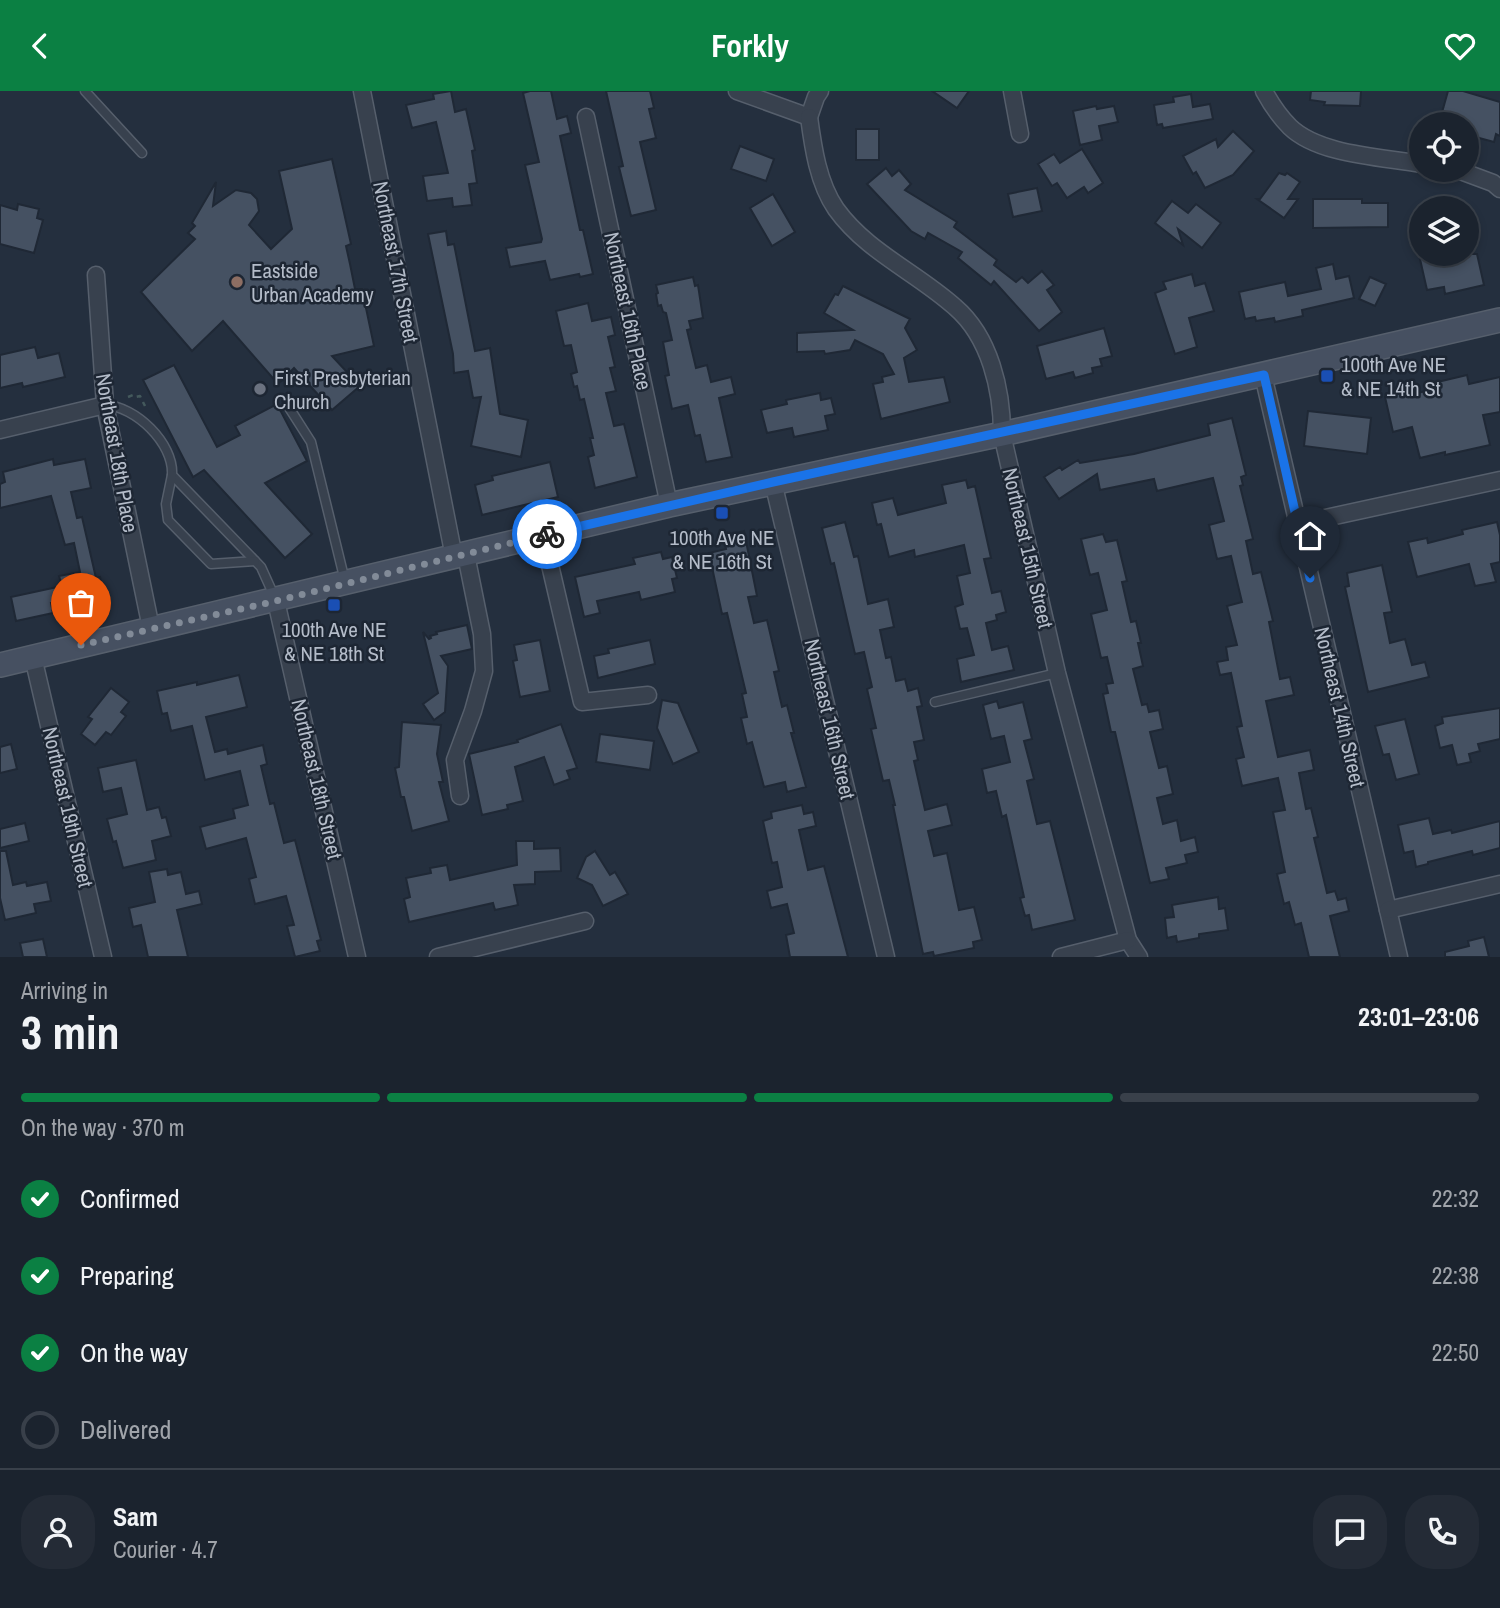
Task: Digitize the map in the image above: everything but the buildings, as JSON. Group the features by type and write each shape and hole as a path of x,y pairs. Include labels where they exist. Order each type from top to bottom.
{"street":[{"name":"Northeast 17th Street","path":"362,91 460,556"},
{"path":"737,91 809,117 821,91"},
{"path":"1012,91 1020,134"},
{"path":"1264,91 1273,107 1291,128 1315,143 1334,149 1409,162"},
{"name":"Northeast 16th Place","path":"586,117 669,505"},
{"name":"Northeast 15th Street","path":"809,117 813,147 834,207 874,249 957,308 972,327 995,379 1002,404 1002,434 1057,673 1128,940 1139,957"},
{"path":"1479,178 1500,189"},
{"name":"Northeast 18th Place","path":"96,275 104,405 151,628"},
{"path":"0,665 669,505 1002,434 1500,320"},
{"name":"Northeast 14th Street","path":"1264,375 1399,957"},
{"path":"0,430 104,405"},
{"path":"1298,524 1500,481"},
{"name":"Northeast 16th Street","path":"773,482 886,957"},
{"path":"543,535 582,702 648,695"},
{"path":"460,556 482,634 484,671 455,760 460,796"},
{"name":"Northeast 18th Street","path":"276,601 357,957"},
{"name":"Northeast 19th Street","path":"33,657 103,957"},
{"path":"1388,910 1500,884"},
{"path":"438,957 585,921"},
{"path":"1060,957 1128,940"}],"lane":[{"path":"85,91 142,153"},
{"path":"104,405 117,405 149,428 164,443 171,456 172,475 165,513 168,520 211,563 255,561"},
{"path":"288,406 311,442 345,584"},
{"path":"172,475 266,572 276,601"},
{"path":"934,702 1057,673"}],"way so far":[{"path":"81,645 276,601 547,534"}],"place":[{"name":"Eastside Urban Academy","path":"237,282"},
{"name":"100th Ave NE & NE 14th St","path":"1327,376"},
{"name":"First Presbyterian Church","path":"260,389"},
{"name":"100th Ave NE & NE 16th St","path":"722,513"},
{"name":"100th Ave NE & NE 18th St","path":"334,605"}],"route":[{"path":"547,534 1264,375 1310,578"}]}
